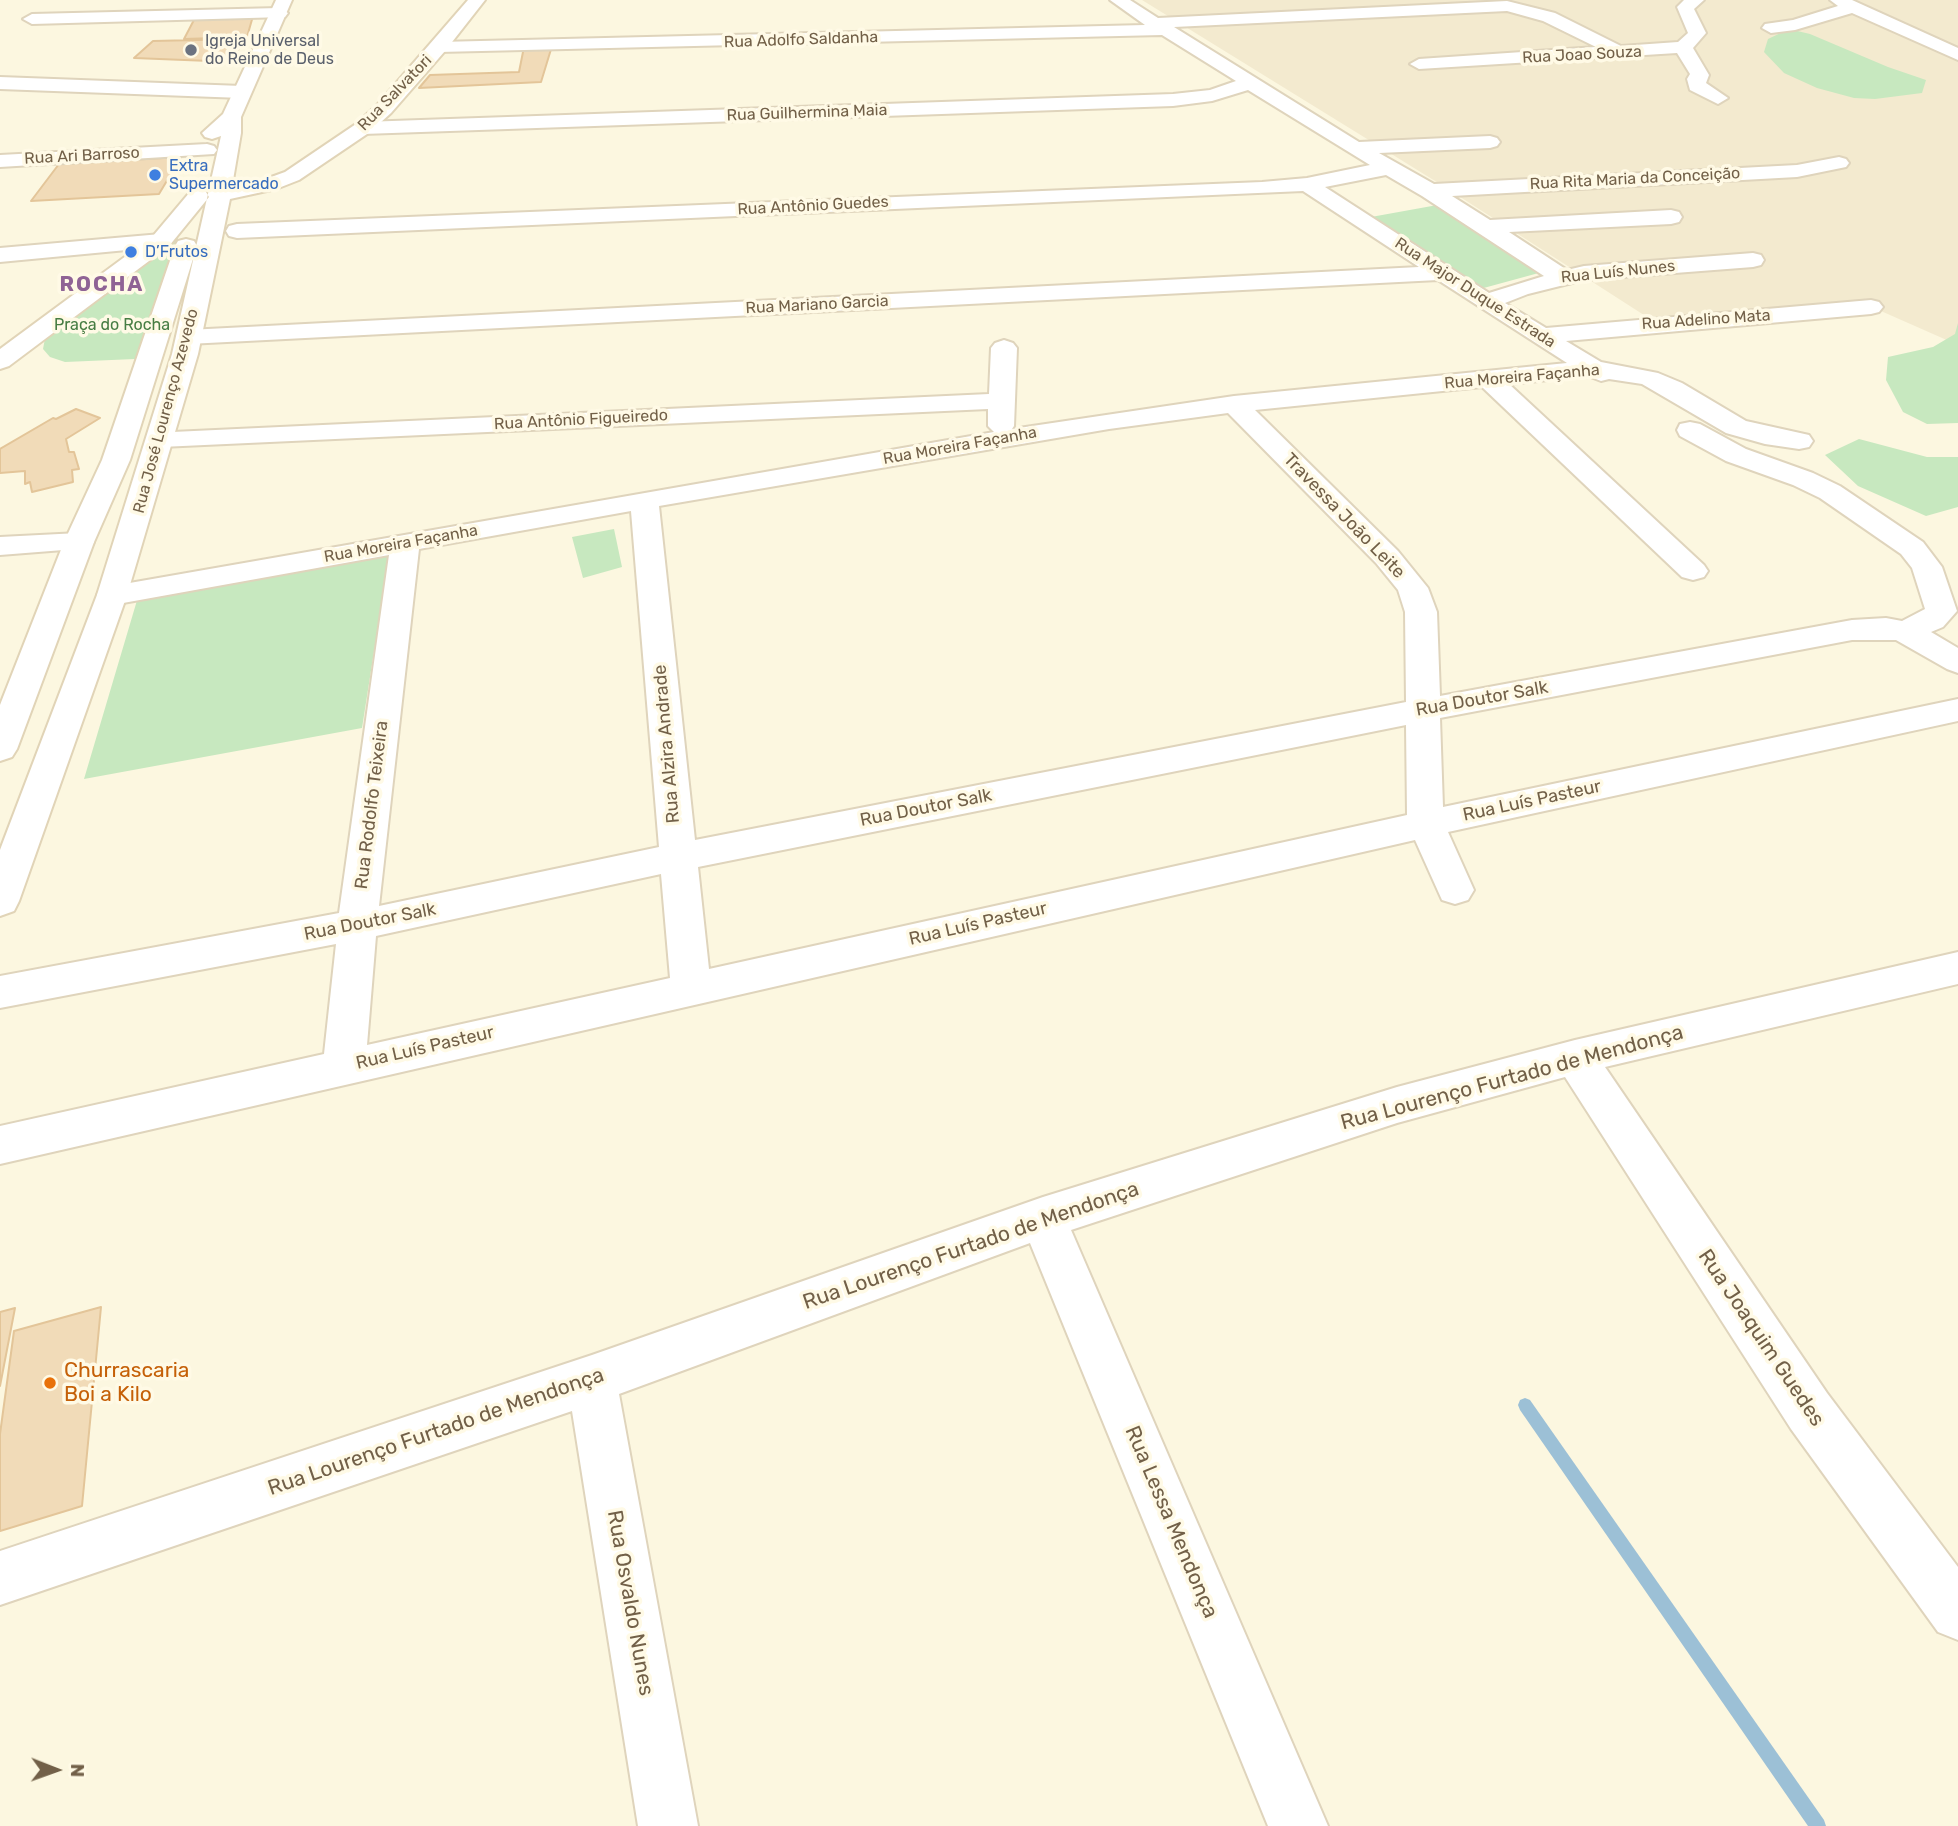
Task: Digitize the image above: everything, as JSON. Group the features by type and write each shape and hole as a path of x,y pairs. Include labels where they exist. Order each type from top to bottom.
{"street":[{"name":"Rua Salvatori","path":"209,196 269,185 292,176 363,128 384,109 477,0"},
{"path":"1118,0 1157,27 1430,191 1562,277"},
{"path":"1692,0 1685,7 1696,33 1692,42 1683,47 1700,75 1696,79 1697,86 1717,98"},
{"path":"1535,12 1559,3"},
{"path":"1772,28 1795,25 1845,4 1958,55"},
{"name":"Rua Adolfo Saldanha","path":"439,47 712,43 1157,27 1491,6 1535,12"},
{"path":"32,19 281,7 230,117"},
{"path":"1535,12 1622,53"},
{"name":"Rua Joao Souza","path":"1419,64 1683,47"},
{"name":"Rua Guilhermina Maia","path":"363,128 1173,100 1240,88 1248,81"},
{"path":"0,83 242,92"},
{"name":"Rua José Lourenço Azevedo","path":"0,901 8,861 112,595 161,439 190,331 209,196 207,150 213,132 230,117"},
{"name":"Rua José Lourenço Azevedo","path":"0,749 79,541 116,460 145,366 232,133 230,117"},
{"path":"1355,148 1490,142"},
{"name":"Rua Ari Barroso","path":"0,161 207,150"},
{"name":"Rua Rita Maria da Conceição","path":"1430,191 1797,171 1839,163"},
{"name":"Rua Antônio Guedes","path":"237,231 1262,188 1307,184 1388,168"},
{"path":"190,331 224,271 237,231 246,215 292,176"},
{"name":"Rua Major Duque Estrada","path":"1307,184 1664,414 1736,455 1803,479 1830,492 1912,548 1927,566 1941,611 1932,620 1905,631"},
{"path":"0,361 161,241 209,196"},
{"path":"1485,227 1671,217"},
{"path":"0,255 161,241"},
{"name":"Rua Luís Nunes","path":"1487,302 1562,277 1753,260"},
{"name":"Rua Mariano Garcia","path":"190,331 1446,273"},
{"name":"Rua Adelino Mata","path":"1541,336 1871,307"},
{"path":"1001,438 1004,348"},
{"name":"Rua Moreira Façanha","path":"112,595 1001,438 1234,404 1592,368 1649,378 1673,389 1736,427 1765,436 1799,441"},
{"path":"1490,380 1693,570"},
{"name":"Rua Antônio Figueiredo","path":"161,439 1001,401"},
{"name":"Travessa João Leite","path":"1234,404 1368,538 1413,588 1421,612 1426,824 1455,890"},
{"name":"Rua Alzira Andrade","path":"644,500 691,989"},
{"path":"0,546 79,541"},
{"name":"Rua Rodolfo Teixeira","path":"344,1067 357,925 405,544"},
{"name":"Rua Major Duque Estrada","path":"1852,630 1886,628 1905,631 1958,662"},
{"name":"Rua Doutor Salk","path":"0,992 357,925 678,857 1424,710 1852,630"},
{"name":"Rua Luís Pasteur","path":"0,1146 1426,824 1958,710"},
{"name":"Rua Lourenço Furtado de Mendonça","path":"0,1578 592,1380 1043,1218 1397,1105 1575,1057 1958,968"},
{"name":"Rua Joaquim Guedes","path":"1575,1057 1809,1411 1952,1593"},
{"name":"Rua Lessa Mendonça","path":"1043,1218 1298,1826"},
{"name":"Rua Osvaldo Nunes","path":"592,1380 668,1826"}],"shaded area":[{"path":"1142,0 1958,0 1958,345 1865,304 1647,317 1440,184"}],"green space":[{"path":"1789,29 1810,34 1926,80 1922,93 1875,99 1854,98 1817,88 1784,73 1764,52 1768,39"},
{"path":"1443,204 1546,271 1480,289 1371,217"},
{"name":"Praça do Rocha","path":"179,235 135,359 65,362 50,357 43,349 46,333"},
{"path":"1958,323 1958,423 1927,424 1903,412 1886,380 1888,357 1933,347 1955,334"},
{"path":"1859,439 1927,457 1958,457 1958,507 1926,516 1858,486 1825,455"},
{"path":"614,529 622,567 583,578 572,537"},
{"path":"389,556 362,728 84,779 138,597"}],"building":[{"path":"253,16 247,37 184,39 195,18"},
{"name":"Igreja Universal do Reino de Deus","path":"241,39 235,62 134,58 153,41"},
{"path":"552,46 541,82 419,88 430,75 519,72 524,47"},
{"path":"181,157 159,194 31,201 59,164"},
{"path":"76,409 100,418 66,439 69,452 74,452 79,469 72,470 73,482 32,492 30,482 25,484 25,471 0,473 0,449 53,418"},
{"name":"Churrascaria Boi a Kilo","path":"101,1307 82,1506 0,1531 0,1434 14,1331"},
{"path":"15,1308 0,1386 0,1312"}],"waterway":[{"path":"1525,1405 1818,1826"}],"place":[{"name":"Igreja Universal do Reino de Deus","path":"191,50"},
{"name":"Extra Supermercado","path":"155,175"},
{"name":"D’Frutos","path":"131,252"},
{"name":"Churrascaria Boi a Kilo","path":"50,1383"}],"district":[{"name":"ROCHA","path":"102,285"}]}
